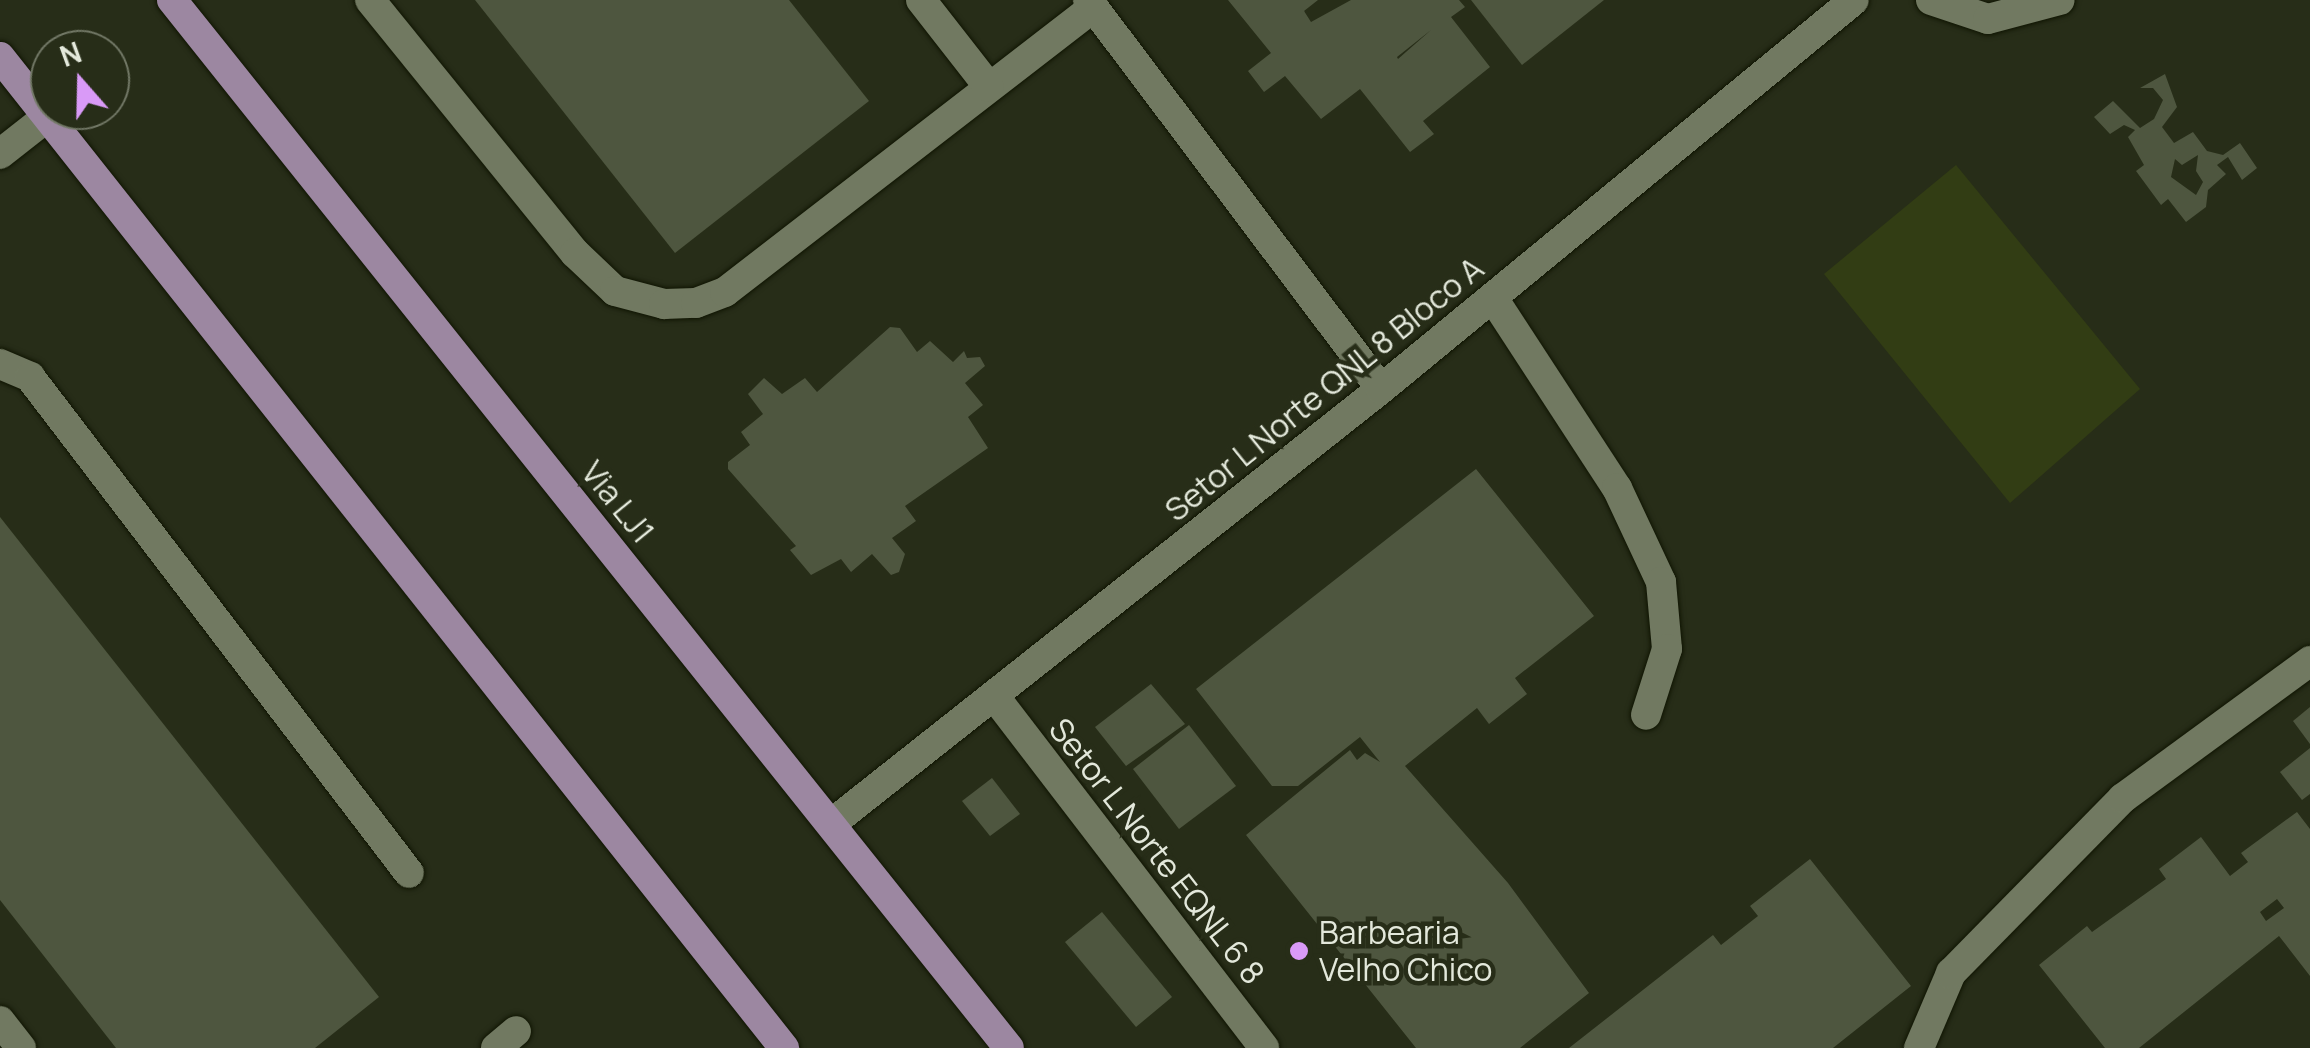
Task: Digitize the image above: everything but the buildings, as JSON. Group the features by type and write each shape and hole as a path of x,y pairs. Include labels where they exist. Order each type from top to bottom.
{"main road":[{"name":"Via LJ1","path":"172,0 1009,1048"},
{"path":"0,58 30,95"},
{"path":"58,130 784,1048"}],"street":[{"path":"370,0 575,254 614,291 664,304 696,304 724,292 1091,4 1381,389"},
{"path":"921,0 988,87"},
{"name":"Setor L Norte QNL 8 Bloco A","path":"830,824 995,698 1381,389 1854,0"},
{"path":"1936,4 1988,19 2060,0"},
{"path":"0,154 30,130"},
{"path":"1494,298 1618,488 1661,582 1667,649 1646,715"},
{"path":"0,364 30,377 409,874"},
{"path":"1919,1048 1952,972 2122,798 2310,662"},
{"name":"Setor L Norte EQNL 6 8","path":"995,698 1264,1048"},
{"path":"0,1021 21,1048"}],"green space":[{"path":"1956,165 2140,389 2010,503 1824,274"}],"place":[{"name":"Barbearia Velho Chico","path":"1299,951"}]}
